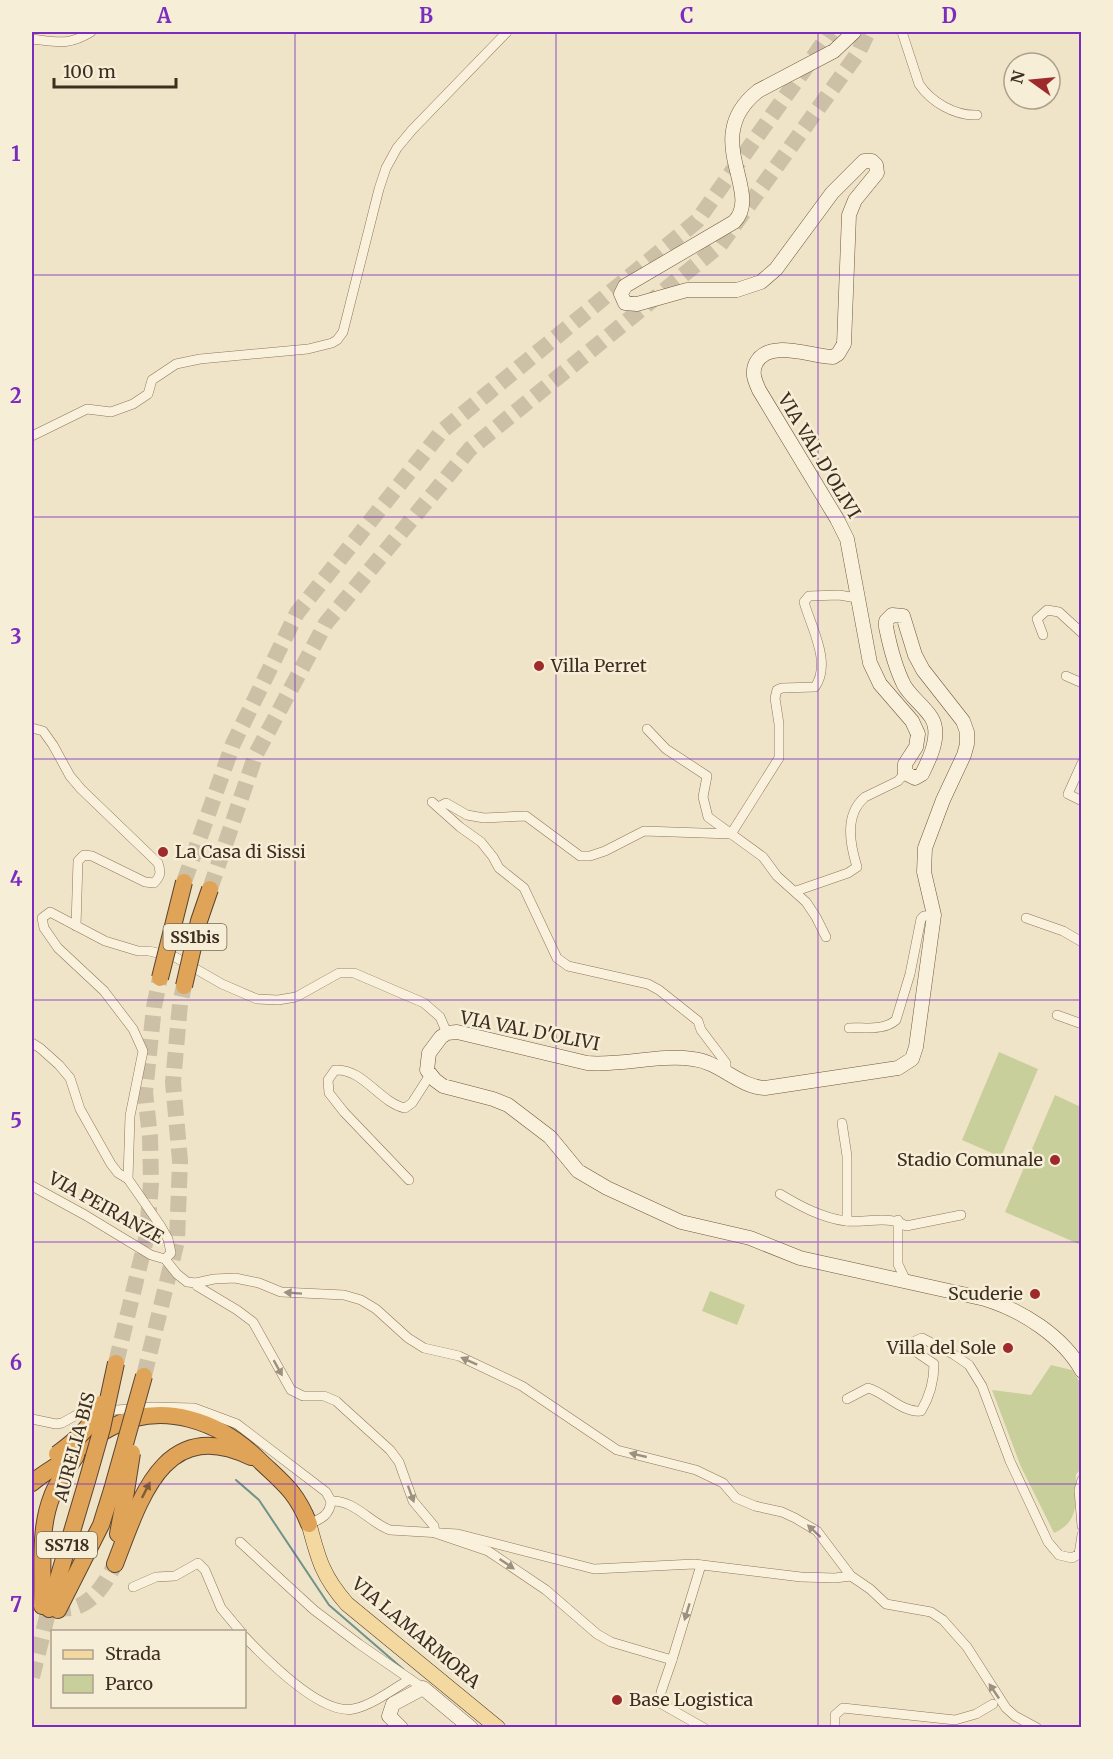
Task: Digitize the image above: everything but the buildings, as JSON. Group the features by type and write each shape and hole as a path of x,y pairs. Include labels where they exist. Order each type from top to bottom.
{"highway":[{"name":"SS1bis","path":"160,978 184,882"},
{"name":"SS1bis","path":"183,986 199,921 210,889"},
{"name":"AURELIA BIS","path":"32,1470 57,1454 83,1432 96,1416 114,1363 102,1428 50,1608"},
{"name":"SS718","path":"50,1608 96,1535 119,1490 144,1376"},
{"path":"32,1483 107,1429 124,1422 168,1415 192,1419 218,1429 244,1445 288,1486 298,1500 309,1524"},
{"path":"50,1608 44,1575 42,1545 44,1520 52,1494 83,1445"},
{"path":"119,1490 113,1562 148,1484 164,1463 182,1452 209,1447 237,1452 263,1463"}],"main road":[{"name":"VIA LAMARMORA","path":"309,1524 323,1573 347,1605 492,1725"}],"street":[{"path":"32,39 56,43 77,40 91,32"},
{"path":"32,436 87,409 111,412 134,404 148,394 152,380 176,364 200,359 308,349 332,343 341,337 386,168 397,148 412,130 507,32"},
{"name":"VIA VAL D'OLIVI","path":"409,1180 344,1112 329,1092 328,1080 335,1070 347,1071 393,1104 405,1108 412,1103 430,1075 427,1066 429,1053 436,1042 447,1033 464,1033 587,1063 604,1065 690,1058 706,1062 753,1086 765,1089 898,1068 912,1059 916,1047 934,915 924,872 925,848 943,800 964,755 967,732 955,709 923,670 915,655 904,620 897,614 892,615 886,621 886,627 904,685 930,716 936,734 931,754 922,774 915,778 905,773 905,764 916,747 918,734 912,722 880,684 870,663 850,551 844,530 759,390 754,375 759,358 774,350 833,357 842,349 845,336 849,215 855,200 877,173 874,163 864,161 842,181 776,269 761,282 737,290 687,290 637,304 625,303 621,294 625,286 739,218 743,200 734,163 732,142 735,120 739,112 749,98 758,91 834,51 854,32"},
{"path":"902,32 923,91 934,100 957,112 976,115"},
{"path":"731,834 778,758 779,724 775,699 777,690 815,687 820,680 822,671 819,649 804,602 809,596 838,594 857,598"},
{"path":"1043,635 1037,619 1047,610 1059,612 1082,633"},
{"path":"1066,676 1082,682"},
{"path":"32,728 43,731 70,776 158,863 161,872 154,883 145,882 93,856 84,855 78,861 76,926"},
{"path":"647,729 666,748 707,776 703,798 708,817 763,857 777,876 796,891 816,917 826,937"},
{"path":"1082,763 1068,794 1082,801"},
{"path":"796,891 848,873 857,867 850,837 853,814 865,797 898,781 905,773"},
{"path":"726,1073 726,1063 701,1030 698,1021 659,990 648,984 568,966 556,958 524,888 499,868 494,857 481,842 460,827 435,804 446,803 467,815 484,818 526,816 580,856 590,856 644,831 731,834"},
{"path":"128,1179 130,1116 143,1051 133,1029 104,991 58,948 44,928 42,918 50,912 105,941 122,947 175,957 222,984 257,999 296,998 339,973 354,973 424,1003 440,1017 447,1033"},
{"path":"849,1028 878,1027 891,1024 896,1020 910,974 921,919 924,916 934,915"},
{"path":"1026,918 1063,931 1082,942"},
{"path":"1057,1015 1082,1024"},
{"path":"32,1044 40,1048 70,1078 80,1109 111,1164 118,1173 128,1179 168,1239 171,1253 165,1259 182,1279 196,1283 235,1278 259,1283 281,1292 344,1295 361,1300 376,1309 408,1338 424,1347 459,1356 522,1386 617,1450 696,1470 723,1483 736,1498 755,1506 782,1512 807,1524 817,1531 851,1576 886,1604 931,1612 943,1620 967,1647 1006,1708 1015,1716 1037,1728"},
{"path":"430,1075 443,1086 494,1099 508,1105 550,1137 586,1177 681,1222 750,1238 800,1257 985,1299 1020,1312 1055,1340 1075,1360 1082,1371"},
{"path":"842,1123 847,1156 847,1221"},
{"name":"VIA PEIRANZE","path":"32,1186 151,1255 165,1259"},
{"path":"780,1194 801,1207 833,1219 847,1221 898,1220 906,1226 961,1215"},
{"path":"898,1220 898,1264 904,1281"},
{"path":"196,1283 253,1322 291,1390 303,1396 324,1396 336,1401 390,1450 399,1462 413,1501 434,1526 435,1533"},
{"path":"847,1399 868,1388 876,1390 910,1410 921,1411 930,1394 934,1364 915,1351 913,1347 915,1341 922,1338 930,1340 969,1365 982,1386 1010,1461 1048,1542 1059,1555 1072,1558 1079,1554 1082,1535"},
{"path":"32,1419 56,1424 80,1413 153,1407 194,1408 237,1424 326,1492 332,1501 347,1504 382,1527 397,1531 458,1534 594,1569 701,1564 801,1577 851,1576"},
{"path":"1082,1480 1080,1490 1082,1526"},
{"path":"309,1524 326,1515 332,1501"},
{"path":"435,1533 488,1551 546,1590 597,1634 611,1642 672,1660"},
{"name":"VIA LAMARMORA","path":"240,1542 314,1610 423,1688"},
{"path":"133,1587 156,1577 175,1576 198,1563 205,1570 220,1608 239,1630"},
{"path":"701,1564 660,1703 704,1728"},
{"path":"246,1638 283,1674 330,1706 345,1710 360,1708 410,1679"},
{"path":"401,1728 389,1716 390,1707 423,1688 471,1728"},
{"path":"835,1728 835,1715 843,1708 955,1720 976,1714 993,1704"}],"green space":[{"name":"Stadio Comunale","path":"999,1052 1038,1069 1001,1157 962,1140"},
{"name":"Stadio Comunale","path":"1055,1095 1081,1107 1081,1245 1005,1212"},
{"path":"710,1291 745,1305 737,1325 702,1311"},
{"path":"1051,1365 1072,1370 1081,1384 1081,1469 1076,1474 1075,1509 1069,1522 1054,1533 1021,1467 992,1390 1031,1395"}],"waterway":[{"path":"236,1480 259,1500 329,1605 403,1669"}],"tunnel":[{"path":"184,882 233,744 297,613 442,431 697,221 831,32"},
{"path":"210,889 256,754 326,623 470,449 720,245 858,53 868,32"},
{"path":"116,1363 147,1235 151,1183 150,1137 145,1092 154,1007 160,978"},
{"path":"144,1376 177,1241 180,1161 173,1082 180,1004 184,986"},
{"path":"32,1599 60,1608 72,1608 82,1604 100,1589 115,1564"},
{"path":"32,1677 49,1609"}],"place":[{"name":"Villa Perret","path":"539,666"},
{"name":"La Casa di Sissi","path":"163,852"},
{"name":"Stadio Comunale","path":"1055,1160"},
{"name":"Scuderie","path":"1035,1294"},
{"name":"Villa del Sole","path":"1008,1348"},
{"name":"Base Logistica","path":"617,1700"}]}
